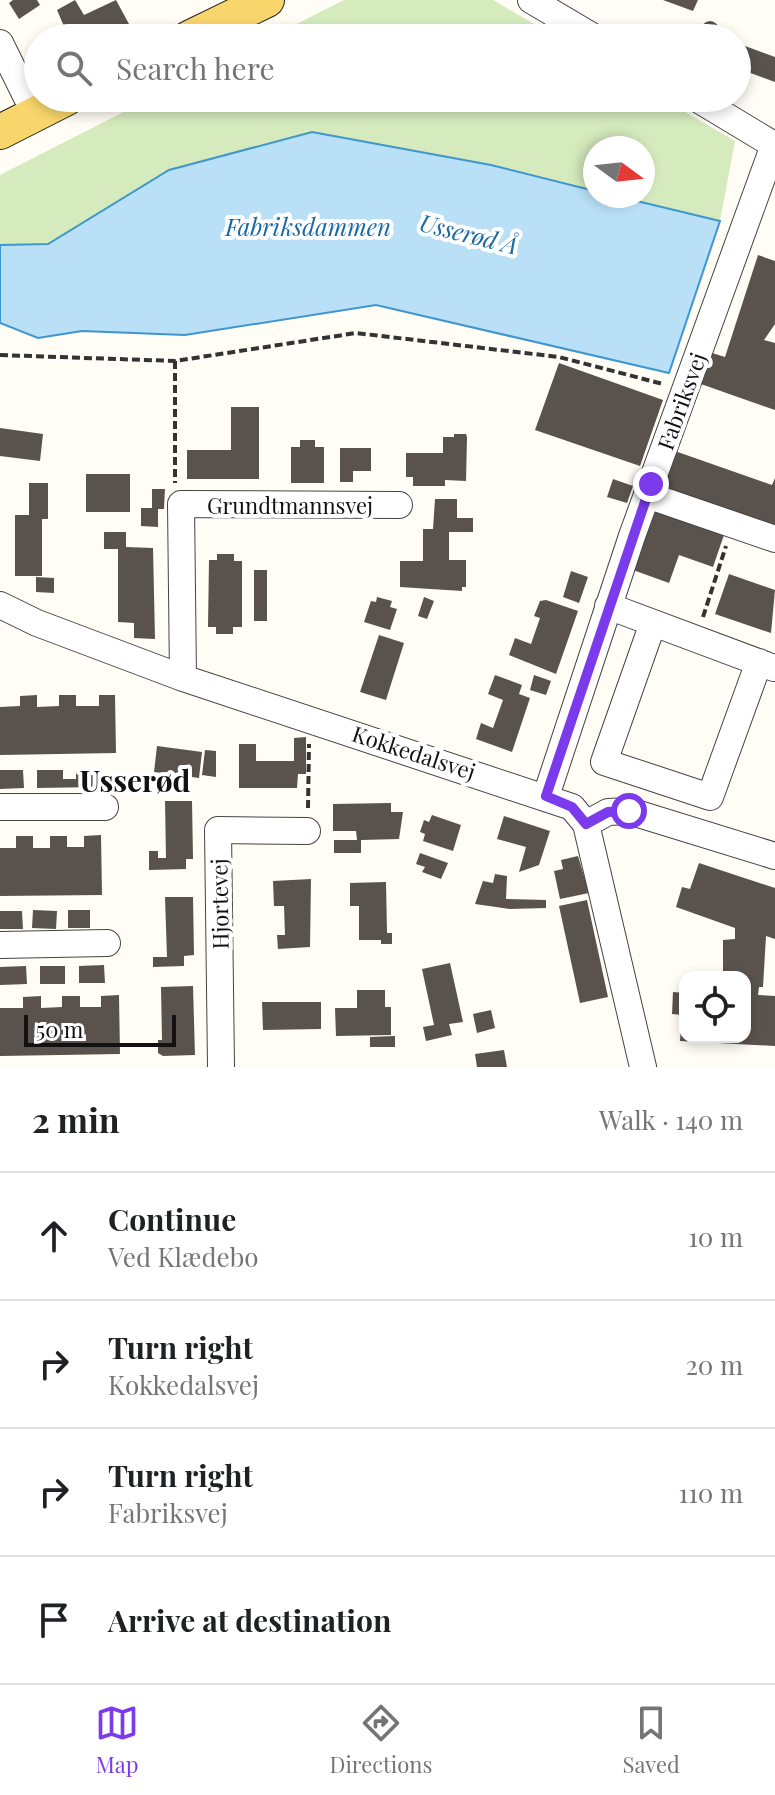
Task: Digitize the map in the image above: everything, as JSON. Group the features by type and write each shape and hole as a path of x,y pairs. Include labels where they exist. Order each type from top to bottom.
{"main road":[{"path":"218,24 267,0"},
{"path":"0,132 39,112"}],"street":[{"path":"531,0 571,24"},
{"path":"0,43 24,92"},
{"path":"719,112 774,145"},
{"name":"Fabriksvej","path":"546,796 608,606 774,145"},
{"path":"647,495 775,539"},
{"name":"Grundtmannsvej","path":"183,678 181,504 399,505"},
{"name":"Kokkedalsvej","path":"0,605 37,623 183,678 546,796 572,807 586,824"},
{"path":"608,606 767,665 710,797 604,762 653,623"},
{"path":"0,807 105,807"},
{"path":"643,1067 586,824 608,812 629,811 775,856"},
{"name":"Hjortevej","path":"221,1067 218,830 307,831"},
{"path":"0,945 107,943"}],"path":[{"path":"0,355 175,361 356,333 559,357 685,390"},
{"name":"Grundtmannsvej","path":"175,361 175,492 181,504"},
{"path":"696,639 733,525"},
{"path":"307,831 309,718"}],"green space":[{"path":"344,0 493,0 534,24 297,24"},
{"path":"124,112 685,112 735,141 720,221 655,205 655,136 583,136 583,188 491,165 169,170 48,244 0,245 0,175"}],"water":[{"name":"Fabriksdammen","path":"312,132 491,165 583,188 583,208 655,208 655,205 720,221 669,373 376,305 185,335 82,331 38,338 0,323 0,245 48,244 169,170"}],"building":[{"path":"13,0 37,0 40,5 19,19 9,3"},
{"path":"75,0 84,15 116,0 129,24 63,24 57,10"},
{"path":"663,0 698,0 693,11"},
{"path":"751,48 775,57 775,82 751,73"},
{"path":"758,255 775,261 775,324 764,340 775,343 775,410 698,383 709,352 725,357"},
{"path":"559,363 663,400 640,466 535,430"},
{"path":"231,407 259,407 259,479 187,479 187,450 231,450"},
{"path":"0,428 43,434 40,461 0,456"},
{"path":"454,434 466,434 467,437 466,481 445,480 445,486 413,486 413,477 406,477 406,453 443,453 443,437 454,437"},
{"path":"300,440 315,440 315,447 324,447 324,483 291,483 291,447 300,447"},
{"path":"340,448 371,448 371,471 353,471 353,482 340,482"},
{"path":"672,450 772,485 775,478 775,530 659,489"},
{"path":"86,474 130,474 130,512 86,512"},
{"path":"613,479 633,486 627,503 607,497"},
{"path":"29,483 48,483 48,519 42,519 42,576 15,576 15,515 29,515"},
{"path":"152,489 165,489 164,509 158,509 158,527 141,526 141,508 152,508"},
{"path":"435,499 457,499 457,518 473,518 473,532 449,532 449,560 466,560 466,587 462,587 462,591 400,587 400,561 423,561 423,529 433,529"},
{"path":"655,507 725,532 713,567 679,555 669,583 633,570"},
{"path":"104,532 126,532 126,547 153,548 155,639 134,638 134,623 118,622 118,549 104,549"},
{"path":"217,554 234,554 234,561 242,561 242,627 233,627 233,634 216,634 216,627 208,627 209,560 217,560"},
{"path":"254,570 267,570 267,621 254,621"},
{"path":"571,571 588,577 579,603 563,597"},
{"path":"729,574 775,590 771,633 715,614"},
{"path":"36,577 54,578 54,593 36,592"},
{"path":"377,597 392,601 390,607 397,609 390,630 364,622 371,601 376,602"},
{"path":"424,597 434,601 427,619 418,616"},
{"path":"546,600 578,611 556,674 509,655 515,638 531,644 540,618 534,616 540,601"},
{"path":"379,635 404,643 386,700 360,692"},
{"path":"495,675 522,685 519,694 530,698 512,752 476,739 481,723 493,728 503,700 488,694"},
{"path":"534,675 551,681 546,695 530,690"},
{"path":"37,695 37,707 59,706 59,695 76,695 76,706 99,706 99,695 115,695 116,753 0,755 0,707 20,706 20,696"},
{"path":"306,737 306,774 298,774 297,788 239,788 239,744 256,744 256,761 294,761 294,738"},
{"path":"157,746 202,752 199,778 154,772"},
{"path":"205,750 216,751 216,777 202,775"},
{"path":"102,769 102,787 37,788 37,770 63,770 63,779 76,779 76,770"},
{"path":"0,770 23,770 24,788 0,789"},
{"path":"165,801 192,801 193,859 186,859 186,869 149,870 149,851 158,851 158,858 166,858"},
{"path":"391,803 391,812 403,812 399,839 361,840 361,853 334,853 334,840 357,840 356,831 333,831 333,804"},
{"path":"432,815 461,825 453,851 423,841 425,834 420,832 424,820 429,822"},
{"path":"504,816 550,831 539,865 519,872 526,847 497,839"},
{"path":"101,835 102,895 0,896 0,848 16,848 16,836 33,836 33,848 50,848 50,836 67,836 67,847 84,847 84,836"},
{"path":"420,853 448,863 441,879 422,872 425,867 416,864"},
{"path":"578,856 589,893 560,899 554,871 563,869 561,860"},
{"path":"699,863 775,888 775,939 766,936 763,987 759,987 758,995 775,996 775,1046 718,1043 751,1043 751,971 723,971 723,940 735,939 735,928 676,907 682,887 690,889"},
{"path":"495,874 507,876 506,899 546,900 546,908 510,909 475,904 483,881 493,883"},
{"path":"311,879 310,947 278,949 277,935 285,935 284,906 274,906 273,881"},
{"path":"386,882 387,933 392,933 392,944 381,944 381,940 359,940 359,906 350,906 350,883"},
{"path":"165,897 193,897 194,955 184,956 184,966 153,967 153,957 167,957"},
{"path":"587,900 608,997 580,1003 559,906"},
{"path":"33,910 57,911 56,929 32,928"},
{"path":"68,910 90,910 90,928 68,928"},
{"path":"0,911 22,911 23,929 0,929"},
{"path":"450,963 463,1022 449,1024 452,1035 426,1041 423,1027 434,1025 422,969"},
{"path":"104,965 105,983 79,983 79,966"},
{"path":"26,966 27,984 0,985 0,967"},
{"path":"40,966 65,966 65,984 40,984"},
{"path":"193,986 195,1055 163,1056 158,1053 158,1040 162,1040 161,987"},
{"path":"357,990 385,990 385,1007 391,1007 391,1035 336,1036 335,1008 357,1008"},
{"path":"673,992 679,992 679,1015 672,1014"},
{"path":"119,995 120,1054 0,1056 0,1008 23,1008 23,997 41,996 41,1008 62,1007 62,996 80,996 80,1007 101,1007 101,996"},
{"path":"262,1002 321,1002 321,1029 263,1030"},
{"path":"491,1010 495,1028 477,1033 473,1014"},
{"path":"395,1036 395,1047 370,1047 370,1037"},
{"path":"504,1050 507,1067 477,1067 475,1054"}],"district":[{"name":"Usserød","path":"135,780"}],"route":[{"path":"629,811 608,812 586,824 572,807 546,796 651,484"}],"water label":[{"name":"Usserød Å","path":"469,233"}]}
